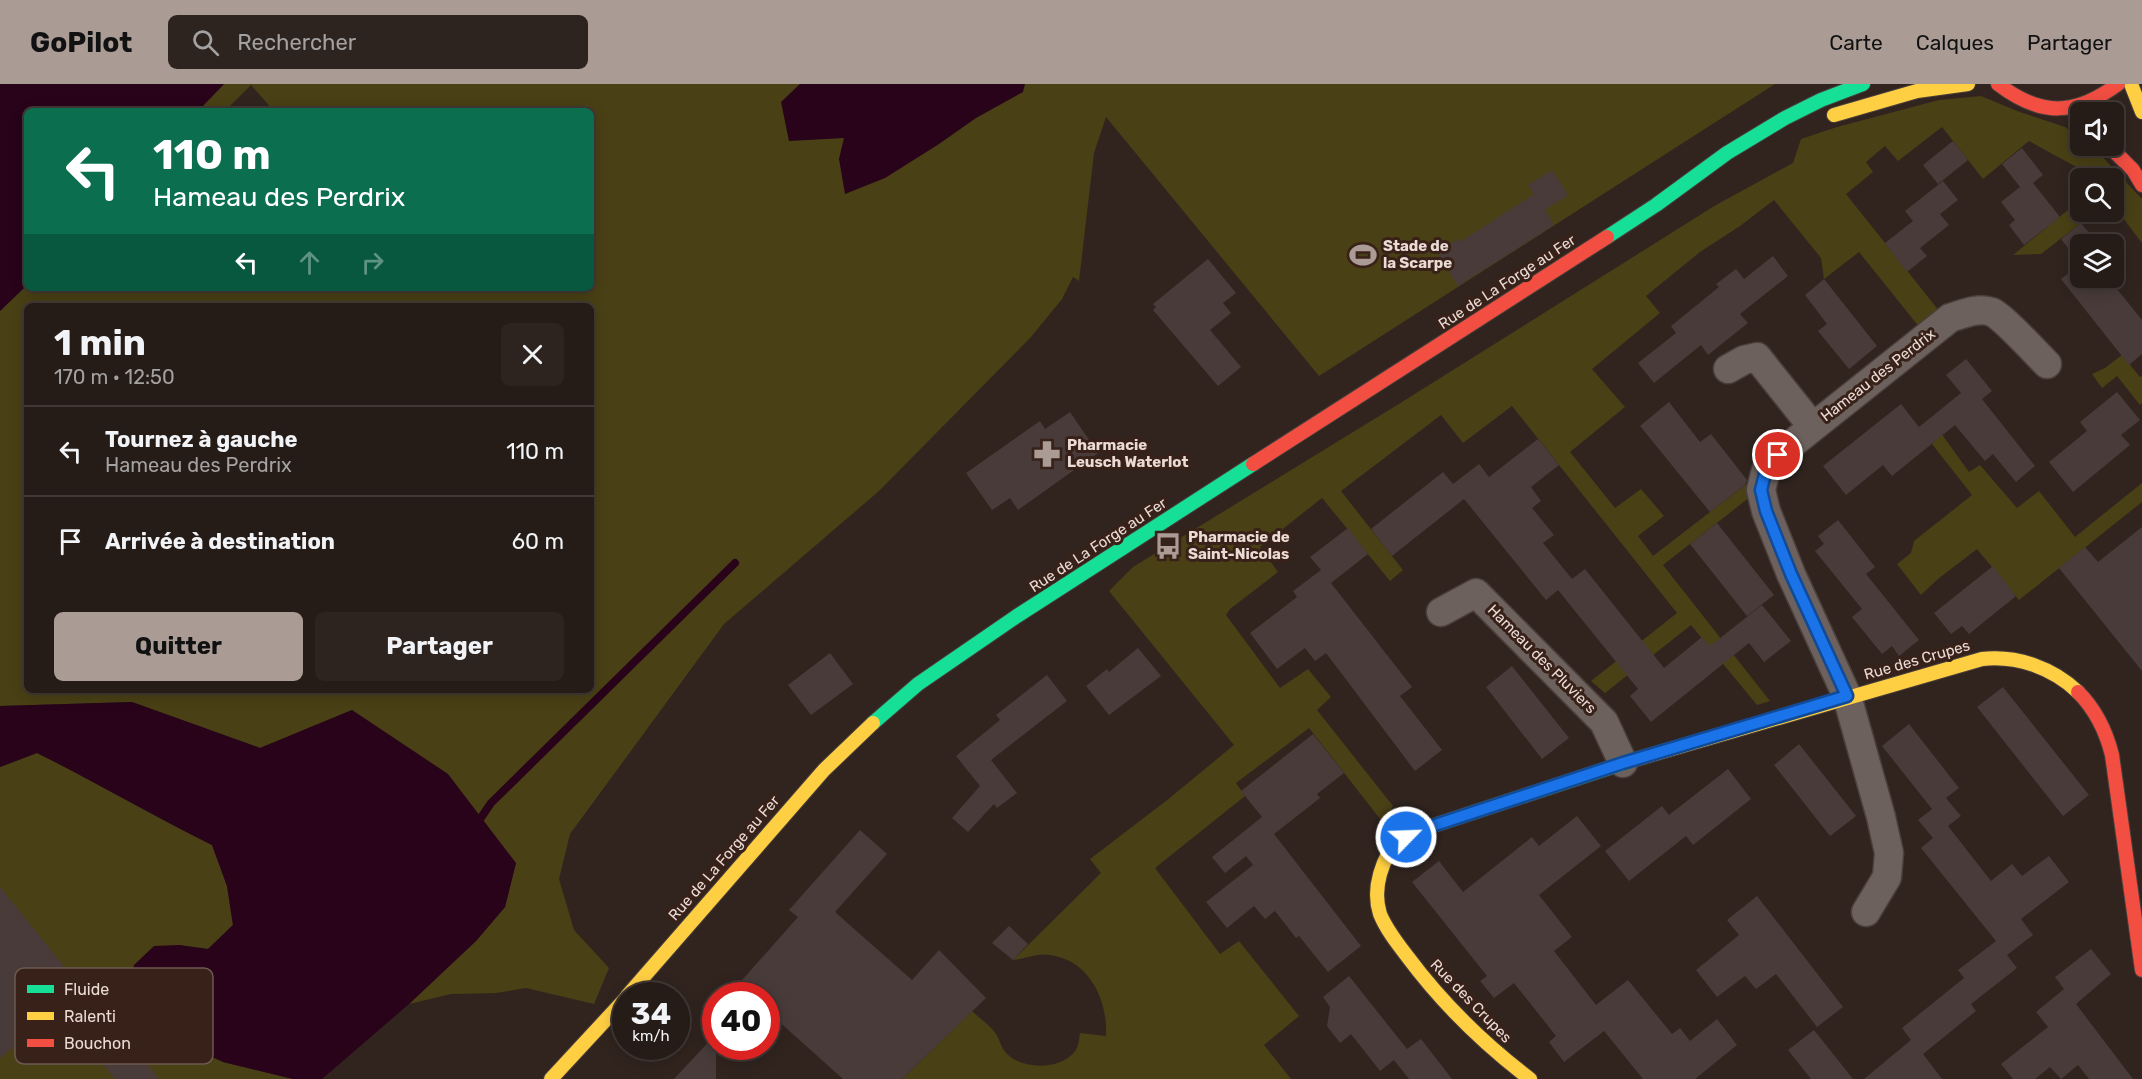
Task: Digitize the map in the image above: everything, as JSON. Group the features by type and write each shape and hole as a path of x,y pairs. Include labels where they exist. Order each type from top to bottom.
{"main road":[{"path":"1656,205 1727,153 1785,118 1821,100 1863,84"},
{"path":"1820,120 1921,91 1968,84"},
{"path":"1998,84 2021,101 2035,106 2061,110 2092,102 2118,84"},
{"path":"2131,84 2142,112"},
{"path":"2061,110 2070,116"},
{"path":"2119,156 2133,170 2142,184"},
{"path":"1656,205 1740,161"},
{"name":"Rue de La Forge au Fer","path":"639,982 824,770 856,738 918,684 1060,588 1656,205"},
{"name":"Rue des Crupes","path":"1530,1079 1492,1050 1427,983 1390,933 1380,913 1377,897 1379,872 1391,847 1414,832 1623,763 1847,696 1986,658 2011,658 2026,661 2063,678 2092,709 2104,729 2112,755 2142,970"},
{"name":"Rue de La Forge au Fer","path":"551,1079 612,1012"}],"street":[{"name":"Hameau des Perdrix","path":"1866,912 1887,877 1889,853 1881,817 1847,696 1791,574 1766,511 1761,490 1766,470 1778,455 1812,426 1950,318 1974,310 1991,312 2003,320 2047,364"},
{"path":"1728,369 1744,360 1757,357 1812,426"},
{"name":"Hameau des Pluviers","path":"1441,612 1476,593 1604,722 1623,763"}],"shaded area":[{"path":"0,84 224,84 201,108 24,108 24,288 0,311"},
{"path":"224,84 1775,84 1319,376 1106,117 1094,153 1079,281 1073,277 1062,299 1031,337 879,491 724,624 570,834 559,879 574,930 609,968 594,1004 526,988 496,993 451,994 409,1004 476,941 505,907 516,863 352,710 260,748 132,702 0,706 0,311 24,288 24,291 594,291 594,108 271,108 251,85 228,108 201,108"},
{"path":"800,84 1025,84 1023,92 976,118 885,178 845,194 839,159 844,138 789,141 781,102"},
{"path":"1981,96 2065,127 2070,131 2070,156 2102,156 2113,168 2078,168 2029,141 1983,179 1942,127 1898,161 1885,146 1866,162 1873,172 1846,194 1940,312 1920,328 1859,252 1824,279 1821,258 1774,200 1700,252 1646,296 1660,313 1592,369 1625,407 1570,452 1615,508 1641,489 1664,516 1638,536 1653,556 1749,482 1750,497 1663,565 1770,701 1757,705 1691,625 1605,693 1591,681 1677,613 1512,406 1463,443 1441,415 1341,491 1403,570 1390,581 1322,498 1260,547 1278,572 1230,609 1226,615 1280,688 1308,669 1331,697 1317,710 1393,806 1384,824 1309,728 1236,783 1245,796 1155,868 1220,954 1239,941 1299,1016 1264,1045 1291,1079 902,1079 972,1011 994,1031 1007,1054 1032,1065 1052,1065 1069,1057 1077,1047 1080,1033 1106,1036 1104,1009 1093,984 1085,973 1064,958 1050,955 1036,955 1013,960 1101,873 1090,859 1234,745 1109,591 1133,567 1716,205 1793,163 1801,139 1939,100"},
{"path":"2124,180 2142,199 2142,243 2124,219"},
{"path":"2070,208 2070,222 2082,222 2041,254 2013,255"},
{"path":"2122,355 2140,377 2142,376 2142,403 2140,405 2117,376 2102,388 2092,374 2105,368"},
{"path":"1941,433 1969,472 1980,465 2017,508 2039,491 2075,537 2142,483 2142,502 2019,600 1977,549 1921,595 1897,564 1911,553 1914,541 1972,495 1932,444"},
{"path":"132,702 260,748 352,710 448,774 516,863 505,907 476,941 409,1004 322,1079 293,1079 223,1062 213,1057 213,968 133,968 154,946 179,945 208,949 233,925 227,886 212,845 37,753 0,767 0,706"},
{"path":"37,753 212,845 227,886 233,925 208,949 179,945 188,968 15,968 15,1064 213,1064 213,1035 223,1062 293,1079 0,1079 0,767"}],"building":[{"path":"1953,141 1968,160 1938,184 1923,165"},
{"path":"2022,148 2043,175 2033,183 2060,217 2024,245 2009,225 2015,220 2001,202 2020,187 2002,164"},
{"path":"1552,170 1568,195 1545,210 1554,225 1458,286 1437,252 1458,239 1460,242 1534,194 1528,185"},
{"path":"1943,181 1958,200 1940,214 1949,225 1920,248 1927,256 1907,272 1885,243 1913,221 1905,211"},
{"path":"2081,223 2090,234 2070,234 2070,250 2061,239"},
{"path":"1773,256 1788,276 1740,314 1748,323 1708,355 1701,345 1654,383 1638,363 1676,333 1671,326 1719,287 1716,284 1736,269 1744,279"},
{"path":"1208,259 1236,293 1223,303 1231,313 1210,330 1241,367 1218,386 1153,310 1156,307 1153,304"},
{"path":"2070,272 2070,288 2116,288 2142,320 2142,354 2129,365 2061,279"},
{"path":"1824,279 1877,346 1849,369 1818,331 1827,324 1805,295"},
{"path":"1966,359 1992,391 1982,399 2035,466 2016,482 1993,454 1985,461 1955,425 1892,476 1883,465 1846,495 1823,466 1901,404 1919,427 1961,393 1946,375"},
{"path":"2117,392 2140,420 2121,435 2130,445 2073,492 2049,462 2087,431 2080,422"},
{"path":"1669,402 1700,442 1711,434 1747,480 1745,485 1710,512 1640,426"},
{"path":"1070,412 1098,453 1018,510 1010,498 992,510 966,473 1040,421 1045,429"},
{"path":"1538,439 1559,465 1531,487 1541,501 1532,508 1554,535 1543,543 1572,579 1585,569 1664,668 1702,637 1710,646 1762,605 1791,641 1764,662 1749,643 1651,722 1630,696 1638,689 1558,590 1546,600 1464,499 1392,556 1371,529 1443,472 1453,484 1479,464 1489,477"},
{"path":"1838,520 1875,567 1866,574 1919,640 1899,656 1892,646 1882,654 1852,617 1862,609 1815,551 1824,544 1818,536"},
{"path":"1717,523 1774,595 1747,616 1690,544"},
{"path":"2142,527 2142,671 2059,568 2085,547 2098,562"},
{"path":"1348,528 1368,554 1331,583 1412,687 1400,696 1442,750 1415,771 1326,653 1315,661 1305,648 1277,669 1250,633 1297,597 1293,591 1321,570 1310,557"},
{"path":"1993,566 2016,596 1969,634 1962,626 1951,634 1934,613"},
{"path":"1138,648 1161,676 1109,715 1086,686 1107,669 1109,672"},
{"path":"830,653 853,684 811,715 788,685"},
{"path":"1512,666 1569,738 1542,759 1486,687"},
{"path":"1047,675 1067,701 991,760 1017,793 997,808 994,804 968,832 952,818 980,786 956,756 1000,720 996,715"},
{"path":"2003,687 2089,795 2063,816 1977,707"},
{"path":"1909,724 1959,788 1946,798 1961,816 1948,826 1991,881 2012,864 2022,876 2049,856 2069,882 2021,919 2033,935 2007,955 2017,968 1971,1004 1976,1011 1923,1054 1942,1079 1864,1079 1911,1040 1902,1028 1964,978 1958,970 1996,941 1921,848 1933,838 1918,820 1932,809 1882,746"},
{"path":"1313,734 1344,773 1317,794 1320,798 1274,834 1361,946 1328,972 1299,936 1296,938 1275,911 1265,919 1254,906 1227,928 1206,902 1253,865 1246,856 1225,873 1212,857 1262,817 1241,791"},
{"path":"1799,744 1856,816 1830,836 1774,765"},
{"path":"1728,769 1751,799 1693,845 1686,836 1629,881 1605,851 1662,806 1669,815"},
{"path":"1577,816 1601,846 1539,895 1572,937 1554,951 1596,1005 1628,980 1672,1034 1680,1028 1690,1041 1717,1019 1737,1045 1695,1079 1643,1079 1604,1031 1564,1062 1549,1042 1556,1036 1514,983 1494,998 1480,981 1487,976 1412,882 1439,861 1463,892 1532,837 1539,846"},
{"path":"860,830 887,854 835,912 912,980 939,950 986,998 902,1079 843,1079 780,1023 780,982 740,982 798,917 789,910"},
{"path":"0,887 65,968 15,968 15,1046 0,1058"},
{"path":"1757,896 1843,1007 1817,1027 1776,974 1756,989 1745,976 1717,997 1696,970 1739,935 1727,920"},
{"path":"1009,926 1028,944 1013,960 992,943"},
{"path":"2091,949 2111,974 2076,1004 2133,1079 2089,1079 2078,1065 2061,1079 2050,1067 2035,1079 2013,1079 2001,1064 2048,1027 2036,1012 2064,989 2055,977"},
{"path":"1349,976 1407,1049 1421,1039 1452,1079 1409,1079 1394,1060 1380,1071 1351,1034 1340,1043 1327,1026 1330,1007 1323,997"},
{"path":"1814,1030 1853,1079 1811,1079 1788,1050"},
{"path":"702,1049 702,1060 716,1060 716,1079 674,1079"},
{"path":"103,1064 147,1064 159,1079 115,1079"}],"waterway":[{"path":"476,825 491,803 735,563"}],"traffic: fast":[{"path":"1607,237 1656,205 1727,153 1785,118 1821,100 1863,84"},
{"path":"873,723 918,684 1017,616 1253,464"},
{"path":"1389,852 1391,847 1414,832 1630,761"}],"traffic: slow":[{"path":"1834,115 1917,91 1968,84"},
{"path":"2131,84 2142,112"},
{"path":"1630,761 1982,659 2008,659 2034,665 2057,676 2078,692"},
{"path":"639,982 824,770 873,723"},
{"path":"1389,852 1382,867 1377,890 1380,914 1389,930 1420,973 1449,1006 1496,1052 1530,1079"},
{"path":"551,1079 612,1013"}],"traffic: jam":[{"path":"1998,84 2029,102 2044,107 2058,108 2072,107 2087,102 2118,84"},
{"path":"2119,156 2133,170 2142,185"},
{"path":"1253,464 1607,237"},
{"path":"2078,692 2100,721 2112,755 2142,970"}],"place":[{"name":"Stade de la Scarpe","path":"1363,255"},
{"name":"Pharmacie Leusch Waterlot","path":"1047,454"},
{"name":"Pharmacie de Saint-Nicolas","path":"1168,546"}],"route":[{"path":"1406,837 1414,832 1623,763 1847,696 1791,574 1766,511 1761,490 1766,470 1778,455"}]}
